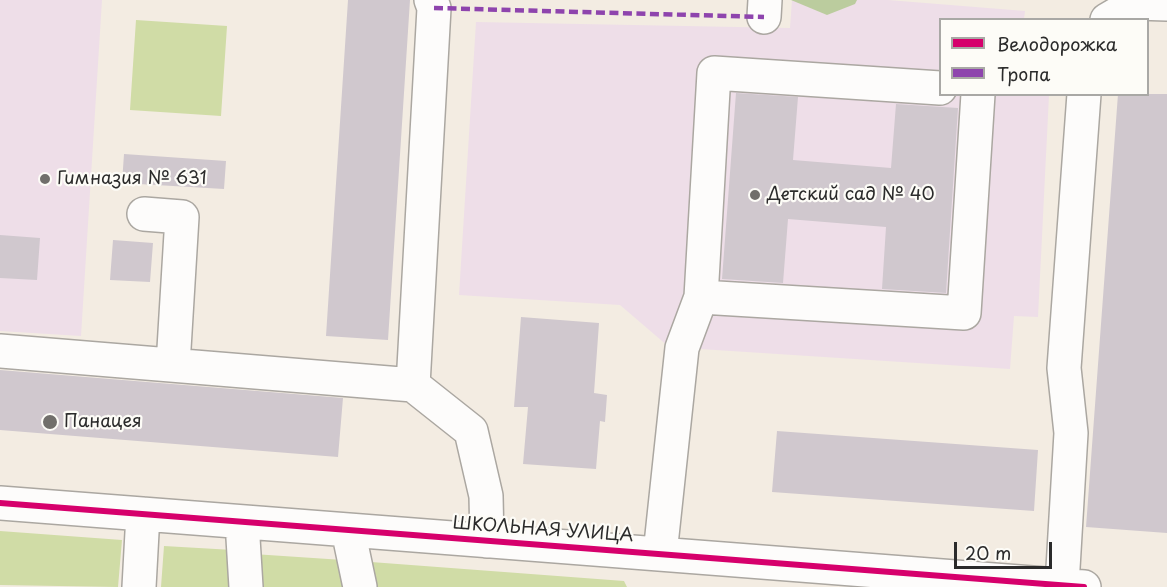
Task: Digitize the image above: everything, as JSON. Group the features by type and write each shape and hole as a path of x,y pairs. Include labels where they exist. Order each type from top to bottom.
{"street":[{"path":"413,385 434,8 431,0"},
{"path":"1112,18 1147,3"},
{"path":"660,554 682,348 701,297 714,73 939,88"},
{"path":"701,297 964,313 978,96"},
{"path":"1073,586 1071,433 1064,368 1084,96"},
{"path":"144,214 182,217 173,365"},
{"path":"0,351 413,385 471,431 486,495 487,540"},
{"name":"ШКОЛЬНАЯ УЛИЦА","path":"0,503 660,554 837,577 1073,586"},
{"path":"139,587 143,514"},
{"path":"242,522 246,587"},
{"path":"348,530 360,587"}],"shaded area":[{"name":"Гимназия № 631","path":"0,0 102,0 81,336 0,331"},
{"name":"Детский сад № 40","path":"792,0 888,0 1025,11 1024,18 939,18 939,96 1049,96 1038,317 1014,316 1010,369 669,347 620,305 459,295 476,22 790,28"}],"green space":[{"path":"791,0 857,0 855,4 827,15"},
{"path":"136,20 227,26 221,116 130,110"},
{"path":"0,531 122,540 118,587 0,585"},
{"path":"164,546 233,550 230,587 161,587"},
{"path":"253,554 343,560 346,587 257,587"},
{"path":"371,562 624,581 627,587 374,587"}],"building":[{"path":"348,0 410,0 388,340 326,336"},
{"path":"736,93 798,97 793,160 891,168 896,104 958,108 946,293 882,289 886,227 788,219 783,283 722,279"},
{"path":"1167,94 1167,533 1086,527 1118,96"},
{"path":"124,154 226,161 224,189 122,183"},
{"path":"0,235 40,238 37,280 0,278"},
{"path":"113,240 153,243 150,282 110,280"},
{"path":"521,317 599,323 594,393 607,395 605,422 600,421 596,469 523,464 528,407 514,407"},
{"path":"0,370 343,398 338,457 0,430"},
{"path":"777,431 1038,450 1034,511 772,492"}],"marked path":[{"path":"434,8 764,17"}],"cycle path":[{"path":"0,503 1084,587"}],"place":[{"name":"Гимназия № 631","path":"45,179"},
{"name":"Детский сад № 40","path":"755,195"},
{"name":"Панацея","path":"50,422"}]}
